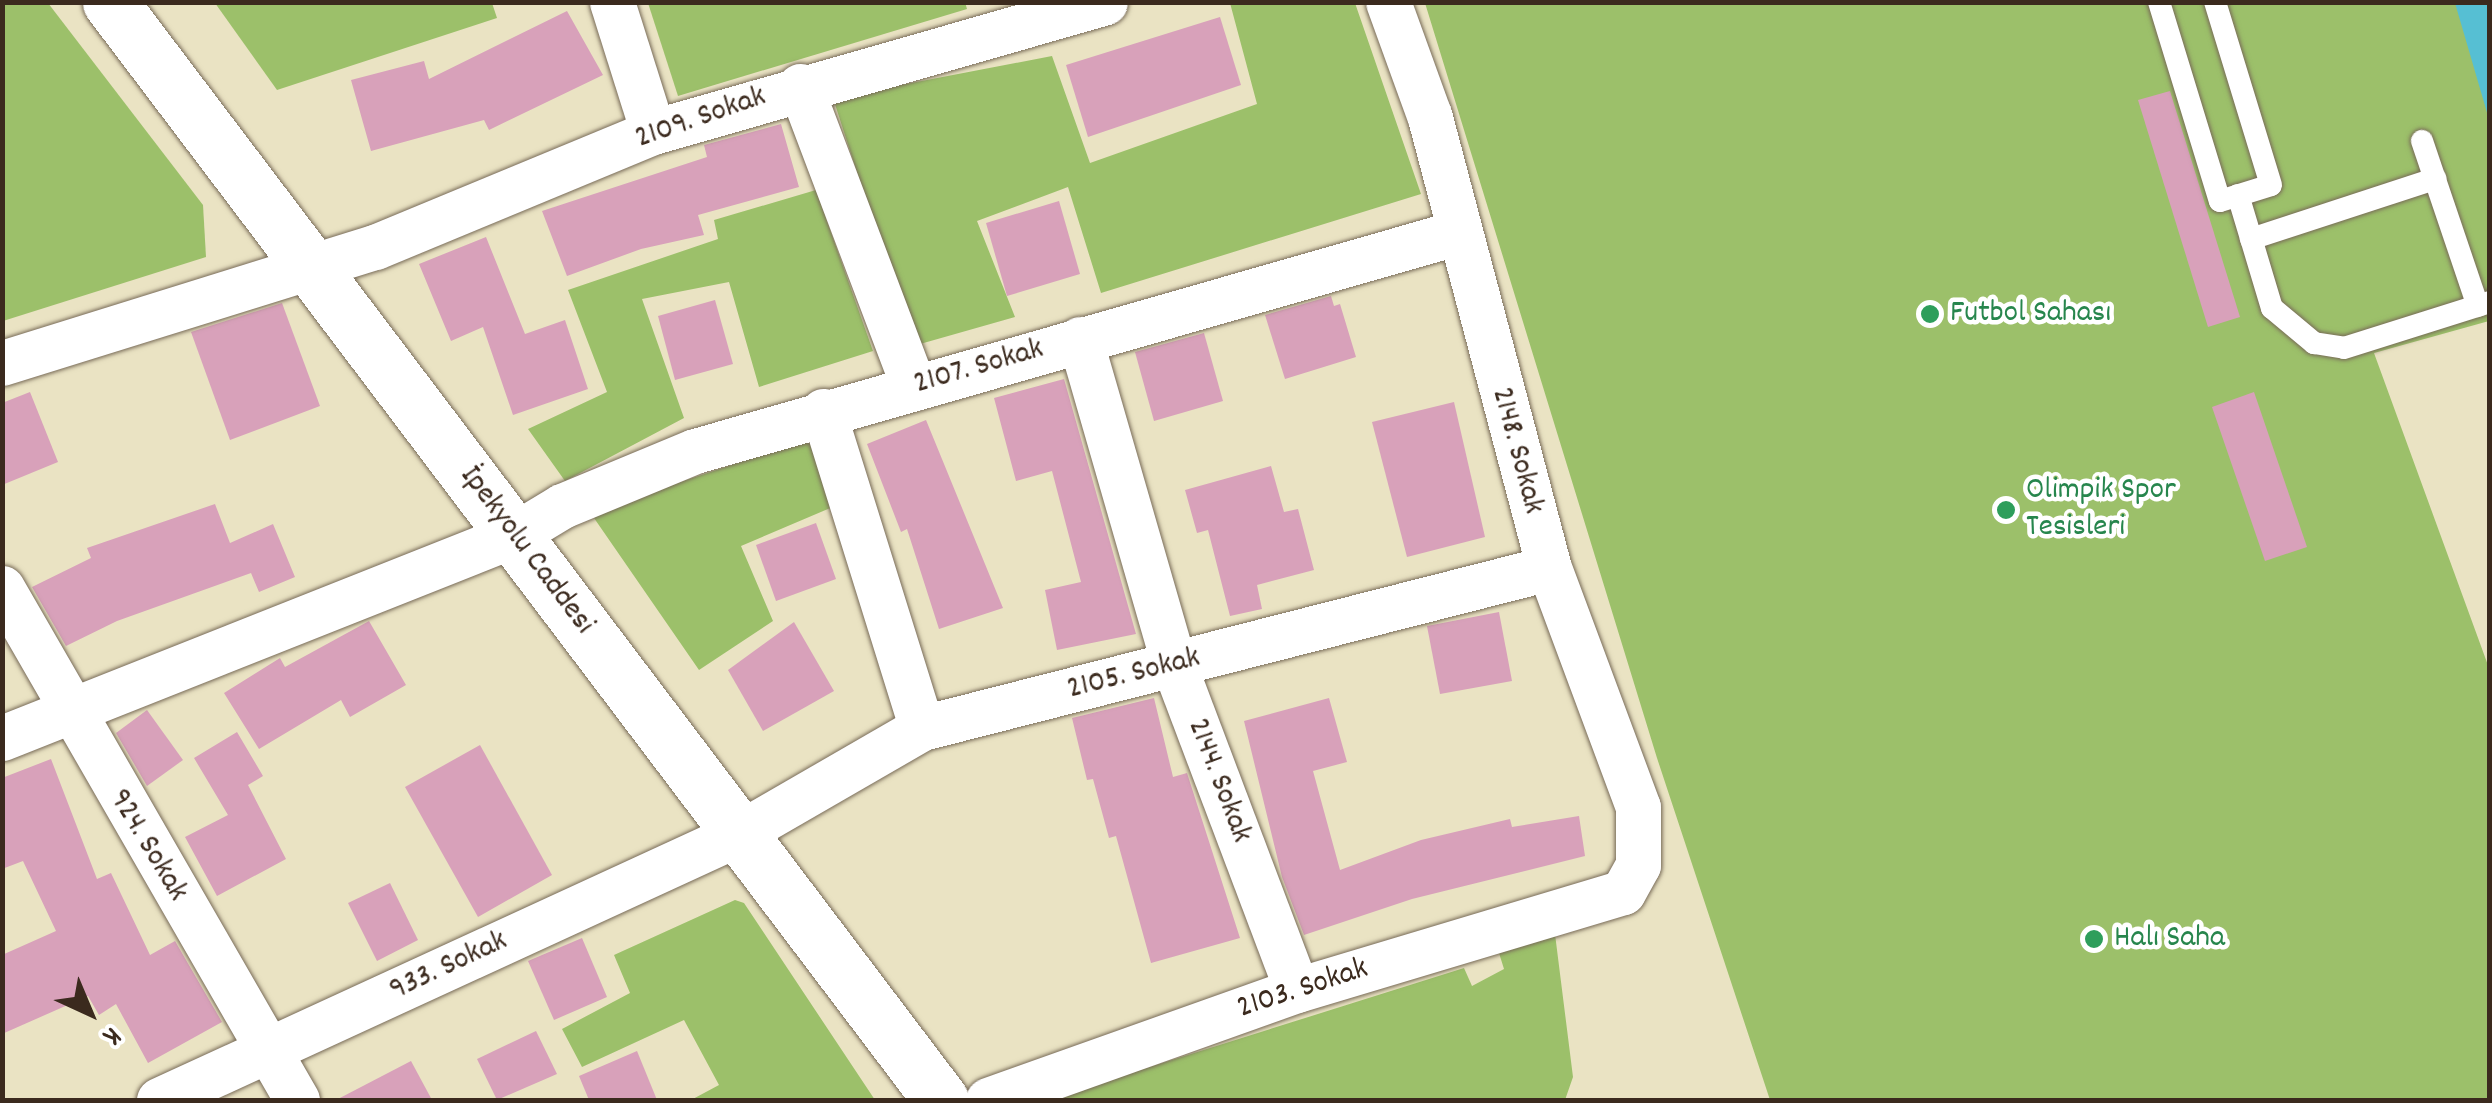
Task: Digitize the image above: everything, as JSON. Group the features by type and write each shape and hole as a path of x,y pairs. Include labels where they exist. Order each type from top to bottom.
{"street":[{"name":"İpekyolu Caddesi","path":"110,2 941,1100"},
{"path":"612,2 653,132"},
{"name":"2109. Sokak","path":"2,363 376,247 653,132 800,86 993,17 1104,2"},
{"name":"2148. Sokak","path":"1388,2 1429,115 1456,233 1549,568 1638,807 1642,849 1622,892"},
{"path":"800,86 914,388"},
{"name":"2107. Sokak","path":"2,738 514,535 562,506 695,451 822,411 1456,233"},
{"name":"2144. Sokak","path":"1080,339 1174,664 1297,990"},
{"path":"822,411 922,728"},
{"name":"2105. Sokak","path":"740,833 922,728 1549,568"},
{"name":"924. Sokak","path":"2,588 67,710 297,1100"},
{"name":"933. Sokak","path":"158,1100 740,833"},
{"name":"2103. Sokak","path":"988,1100 1297,990 1622,892"}],"lane":[{"path":"2159,2 2220,200 2271,185 2215,2"},
{"path":"2238,195 2272,308 2300,336 2328,347 2344,348 2484,304 2422,142"},
{"path":"2251,239 2436,179"}],"green space":[{"path":"3,2 48,3 203,205 206,257 3,321"},
{"path":"965,2 967,9 678,96 648,3"},
{"path":"215,3 492,3 497,18 277,90"},
{"path":"1230,3 1355,3 1421,194 1101,293 1068,187 977,221 1015,317 913,346 833,98 1052,56 1090,163 1257,104"},
{"name":"Olimpik Spor Tesisleri","path":"1425,3 2489,3 2489,321 2374,353 2489,668 2489,1100 1770,1100 1657,758"},
{"path":"816,190 873,351 759,387 729,282 642,299 684,418 565,481 528,429 607,392 568,290 718,239 714,220"},
{"path":"819,436 835,506 741,546 773,621 699,670 594,518 605,507"},
{"path":"735,900 744,903 875,1100 691,1100 719,1085 684,1020 582,1067 562,1029 630,993 614,955"},
{"path":"1555,934 1573,1077 1565,1100 1051,1098 1464,968 1472,986 1504,969 1499,953"}],"water":[{"path":"2455,3 2489,3 2489,116 2488,116"}],"building":[{"path":"567,11 603,75 489,130 484,120 371,151 351,80 424,61 429,79"},
{"path":"1220,17 1241,85 1088,137 1066,65"},
{"path":"2170,91 2240,317 2208,327 2138,100"},
{"path":"781,124 799,187 698,215 704,235 641,249 567,276 542,211 707,157 704,145"},
{"path":"1059,201 1080,274 1007,296 986,223"},
{"path":"486,237 525,334 565,320 588,389 513,415 483,327 451,341 419,264"},
{"path":"1331,296 1334,306 1340,304 1356,357 1285,379 1265,315"},
{"path":"715,300 733,364 675,380 658,316"},
{"path":"282,303 320,406 230,440 191,332"},
{"path":"1204,333 1223,401 1154,421 1135,352"},
{"path":"1064,379 1136,634 1057,650 1045,590 1081,582 1052,471 1016,481 994,398"},
{"path":"30,392 58,462 2,485 2,403"},
{"path":"2254,392 2307,547 2265,561 2212,407"},
{"path":"1454,402 1485,537 1407,557 1372,422"},
{"path":"926,420 1003,608 939,629 907,529 901,532 867,444"},
{"path":"1271,466 1284,512 1298,509 1314,570 1257,585 1262,609 1230,616 1208,530 1197,533 1185,490"},
{"path":"215,504 230,543 273,524 295,577 259,592 251,573 117,621 66,646 32,587 91,558 87,548"},
{"path":"816,523 836,579 776,601 756,545"},
{"path":"1499,612 1512,681 1440,694 1427,626"},
{"path":"369,621 406,685 350,717 341,700 259,749 224,693 280,658 285,667"},
{"path":"794,622 834,691 763,731 728,670"},
{"path":"1154,698 1173,777 1187,773 1240,938 1151,963 1116,836 1109,838 1093,779 1087,780 1072,718"},
{"path":"1329,698 1347,762 1313,771 1340,870 1421,840 1510,819 1512,827 1579,816 1585,856 1412,899 1304,935 1282,877 1244,721"},
{"path":"147,710 183,760 147,786 116,733"},
{"path":"237,732 263,776 248,785 286,859 217,896 185,837 228,815 194,758"},
{"path":"480,745 552,875 478,917 405,787"},
{"path":"51,759 97,879 111,873 150,955 175,941 222,1022 148,1063 116,1004 99,1015 88,996 2,1034 2,955 56,931 23,861 2,869 2,778"},
{"path":"390,883 418,940 377,961 348,903"},
{"path":"582,938 607,997 554,1020 528,961"},
{"path":"536,1031 557,1074 497,1100 477,1059"},
{"path":"637,1051 657,1100 589,1100 579,1076"},
{"path":"411,1061 432,1100 336,1100"}],"place":[{"name":"Futbol Sahası","path":"1930,314"},
{"name":"Olimpik Spor Tesisleri","path":"2006,510"},
{"name":"Halı Saha","path":"2094,939"}]}
